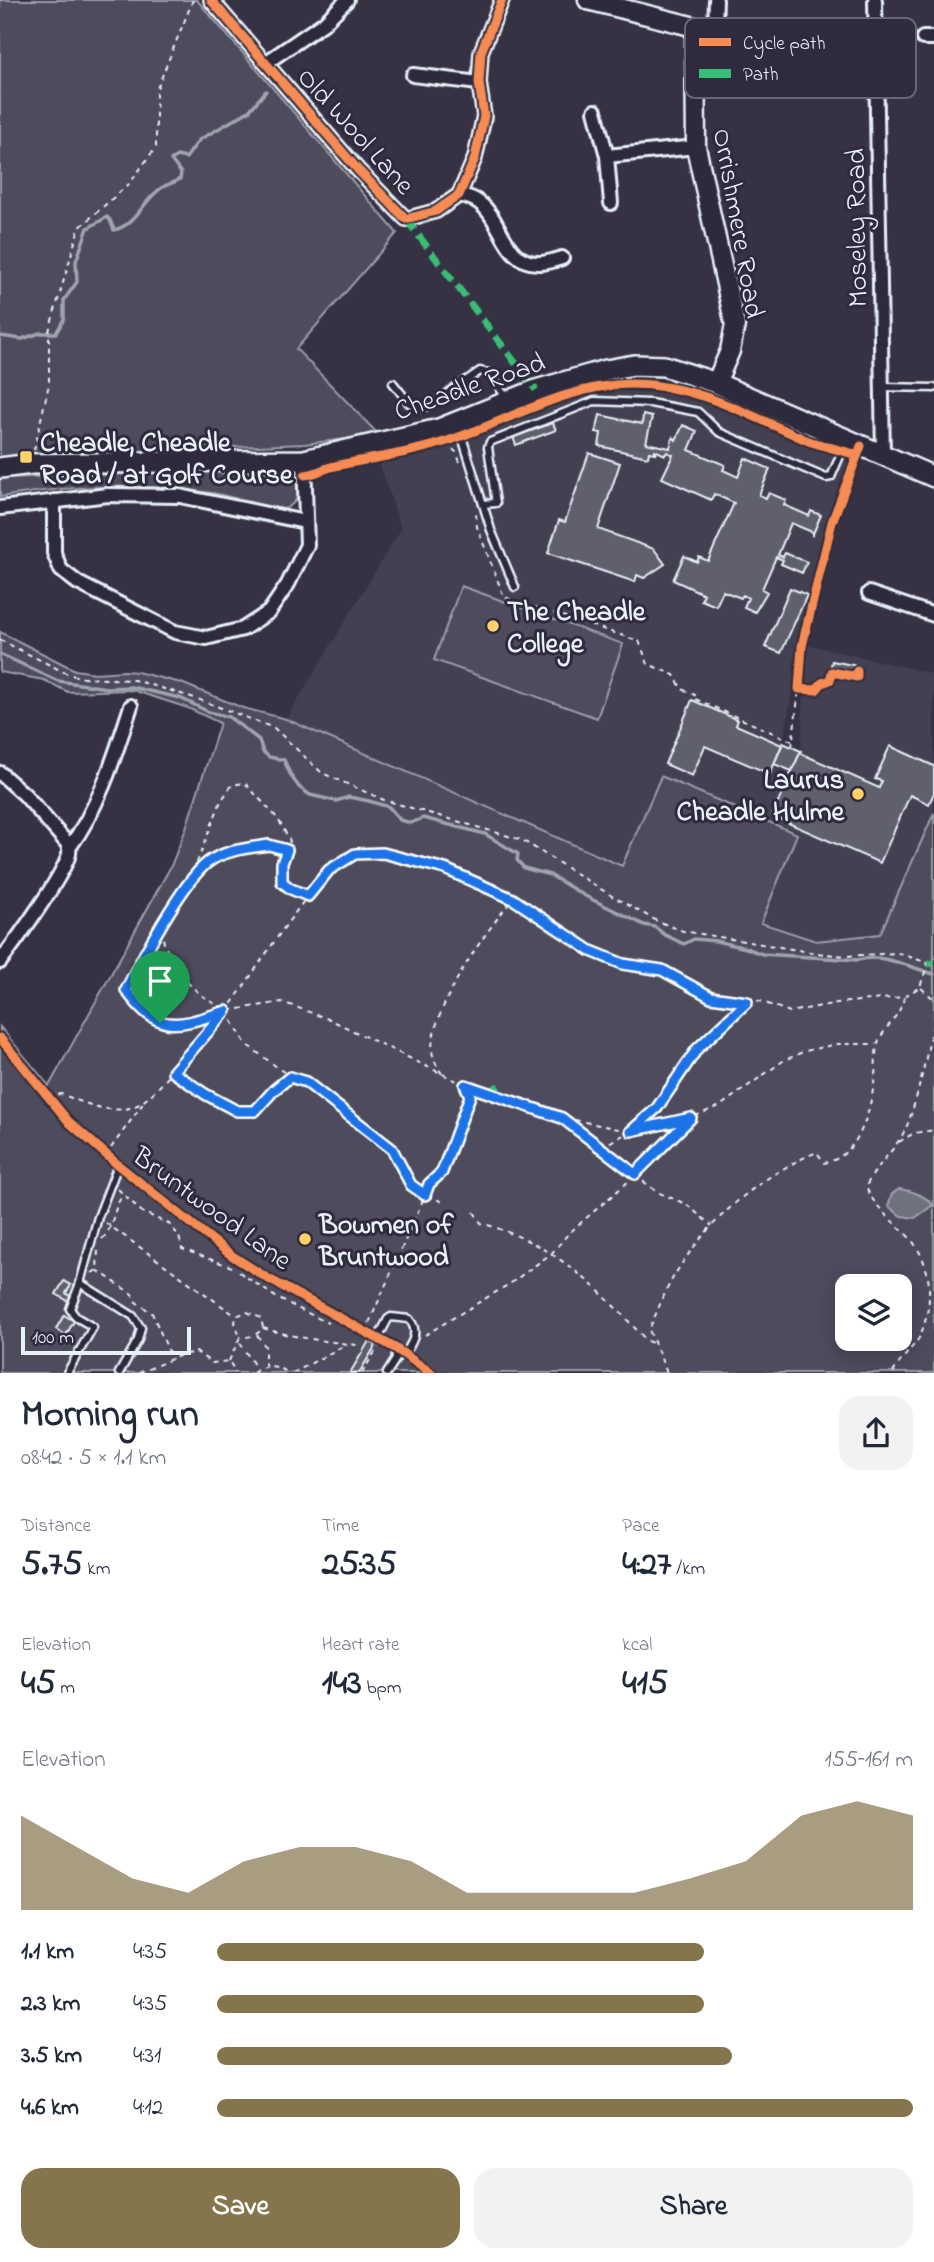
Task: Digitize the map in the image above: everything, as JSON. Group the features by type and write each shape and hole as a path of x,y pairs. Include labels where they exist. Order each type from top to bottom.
{"main road":[{"name":"Cheadle Road","path":"0,468 31,464 304,460 461,428 509,401 570,380 634,365 664,366 716,383 934,477"}],"street":[{"name":"Old Wool Lane","path":"211,0 358,170 406,219 436,211 458,195 475,158 484,116 479,83 481,52 502,0"},
{"path":"267,62 324,23 347,0"},
{"path":"588,0 685,24"},
{"path":"715,18 716,0"},
{"name":"Moseley Road","path":"875,0 875,18"},
{"path":"413,75 479,83"},
{"name":"Orrishmere Road","path":"696,98 696,147 735,325 730,351 716,383"},
{"name":"Moseley Road","path":"877,98 883,455"},
{"path":"595,111 607,156 611,203"},
{"path":"607,156 696,147"},
{"path":"458,195 476,200 491,217 513,253 524,261 540,263 562,258"},
{"path":"54,501 54,553 61,570 78,583 175,632 206,638 243,629 269,612 288,584 307,545 304,460"},
{"path":"0,508 108,495 180,496 305,522"},
{"path":"869,593 934,615"},
{"path":"0,962 50,888 66,862 69,848 82,831 93,809 131,706"},
{"path":"0,773 26,795 69,848"}],"lane":[{"path":"393,383 409,404 421,408 432,404 480,370 489,373 509,401"},
{"path":"882,387 934,388"},
{"path":"483,505 496,503 488,447 490,442 594,401 650,403 698,412 719,432 826,478 831,477 847,440"},
{"path":"461,428 483,505 514,587"},
{"name":"Bruntwood Lane","path":"0,1038 69,1122 118,1165 253,1269 380,1339 405,1354 422,1370 432,1373"},
{"path":"67,1373 93,1327 76,1317 70,1309 98,1217 118,1165"},
{"path":"81,1280 133,1316 141,1328 138,1340 119,1373"},
{"path":"380,1339 388,1319 395,1316 405,1317 412,1322 415,1329 413,1341 405,1354"},
{"path":"387,1373 396,1359 395,1349"}],"path":[{"path":"31,464 49,384 49,331 79,228 130,183 156,147 156,91 192,0"},
{"path":"432,445 444,443 461,428"},
{"path":"444,443 456,452 460,464"},
{"path":"476,509 477,527 504,597 639,641 648,664 674,675 682,689 695,695 693,698 793,741"},
{"path":"0,640 68,674 84,678 134,681 195,698 275,729 322,773 384,800 522,840 612,896 682,931 816,953 846,956 898,953 928,963 920,988 904,997 837,1003 790,1012 760,1001 711,997 662,970 623,964 591,951 513,899 445,869 383,853 355,854 329,870 226,1011 145,1101 106,1154"},
{"path":"792,747 802,690 800,677"},
{"path":"308,896 282,882 282,863 290,841 278,819 245,783 232,785 220,801 190,880 126,990 140,1009 160,1023 186,1024 226,1011 282,1002 331,1020 465,1085 562,1118 631,1131 691,1118 720,1106 783,1061 805,1051 837,1044 877,1044"},
{"path":"190,880 208,862 223,855 269,845 287,850"},
{"path":"442,1074 435,1063 432,1049 443,1007 467,964 513,899"},
{"path":"161,928 173,964 201,995 226,1011 246,1044 290,1077 306,1082 392,1149 411,1185 425,1195 443,1202"},
{"path":"920,988 934,999"},
{"path":"667,1373 649,1330 673,1278 692,1249 748,1190 791,1163 817,1152 824,1163 836,1160 853,1145 865,1122 875,1078 877,1044 903,1005 904,997"},
{"path":"601,1147 631,1131 657,1108 697,1049 747,1002"},
{"path":"896,1146 908,1124 934,1022"},
{"path":"173,1072 205,1094 237,1111 255,1111 290,1077"},
{"path":"263,1328 291,1337 357,1345 429,1184 442,1172 470,1096 465,1085"},
{"path":"49,1100 61,1094 98,1108 129,1110 145,1101"},
{"path":"562,1118 657,1192 686,1204 713,1227"},
{"path":"413,1341 511,1283 552,1252 691,1118"},
{"path":"893,1373 927,1323 933,1295 926,1257 878,1207 866,1187 869,1179 904,1137 934,1130"},
{"path":"100,1240 106,1237 116,1213 117,1203 124,1195"},
{"path":"474,1212 481,1223 514,1232 552,1252 603,1294 647,1341 656,1345"},
{"path":"98,1217 236,1316"},
{"path":"81,1280 97,1269 98,1247"},
{"path":"236,1316 252,1313 261,1318 263,1328"},
{"path":"229,1362 240,1337 236,1316"},
{"path":"240,1337 257,1335 263,1328"},
{"path":"257,1335 265,1346 265,1366"},
{"path":"362,1373 380,1339"},
{"path":"239,1342 258,1369"},
{"path":"293,1373 348,1344"},
{"path":"139,1373 192,1352 201,1354 212,1363 229,1362"},
{"path":"229,1362 236,1373"},
{"path":"253,1373 265,1366 277,1367 288,1373"}],"shaded area":[{"path":"0,0 197,0 397,233 296,349 379,435 304,444 0,457"},
{"name":"The Cheadle College","path":"620,391 670,393 736,410 850,462 829,521 798,640 798,659 783,743 801,750 806,644 934,674 934,948 880,934 816,941 761,923 767,907 630,849 623,866 286,719 401,529 379,462 440,446 540,409 586,396"},
{"path":"291,472 297,482 297,498 284,509 215,493 154,487 76,488 0,497 0,478"},
{"path":"461,586 623,644 597,718 434,660"},
{"path":"0,632 75,670 95,673 137,672 181,683 243,708 286,719 622,866 661,776 797,834 761,923 816,941 880,934 934,813 934,1373 0,1373 0,1027 49,1086 171,866 220,723 188,708 132,690 68,692 44,680 0,672"}],"water":[{"path":"899,1189 918,1194 933,1205 915,1218 901,1216 888,1206 892,1194"}],"building":[{"path":"600,415 642,424 643,415 652,417 646,443 670,448 673,437 676,440 683,425 697,431 689,450 725,465 723,470 738,477 745,458 770,469 759,495 766,498 769,493 786,500 784,505 809,516 811,511 821,515 812,536 812,532 791,523 778,555 783,557 785,553 807,562 802,573 781,564 783,560 776,557 762,589 767,592 755,612 744,607 748,598 743,595 741,598 723,591 716,606 701,600 704,594 673,580 684,556 697,562 699,557 708,561 734,503 714,494 711,500 662,478 673,455 667,452 665,455 655,450 655,453 649,452 648,457 599,446 601,433 596,432"},
{"path":"553,423 556,430 516,445 513,437"},
{"path":"589,453 620,463 598,529 654,549 665,564 644,578 637,575 635,582 548,553 559,520 565,522"},
{"path":"790,588 807,595 781,653 765,647"},
{"path":"832,661 858,666 856,675 830,670"},
{"path":"692,700 738,720 736,725 782,745 770,774 705,746 692,776 665,764"},
{"path":"783,743 801,751 792,771 774,764"},
{"path":"890,746 934,766 934,793 929,804 910,795 880,863 772,816 800,753 879,788 882,781 875,779"},
{"path":"64,1281 71,1285 66,1293 71,1297 68,1301 56,1294"},
{"path":"64,1315 74,1321 66,1335 56,1329"},
{"path":"369,1341 376,1345 359,1373 350,1373"}],"waterway":[{"path":"0,336 22,339 40,333 56,333 64,319 64,300 77,282 76,261 88,228 107,217 114,230 128,223 154,194 180,179 181,173 171,160 177,156 186,158 199,140 249,111 266,91"},
{"path":"0,654 58,681 107,688 131,687 180,698 209,712 229,717 259,740 263,752 269,757 284,760 299,787 310,795 336,801 349,797 369,801 389,807 400,820 411,823 423,818 485,834 518,854 517,860 524,868 550,875 585,896 644,925 655,927 684,944 694,939 716,941 762,954 858,960 878,958 934,974"}],"marked path":[{"path":"406,219 536,390"},
{"path":"928,963 934,964"},
{"path":"487,1093 500,1085"}],"cycle path":[{"path":"211,0 358,170 406,219 436,211 459,195 475,158 484,116 479,83 481,52 502,0"},
{"path":"305,475 431,446 582,391 631,384 655,385 699,395 806,440 857,455"},
{"path":"857,671 857,677 832,672 830,680 822,683 816,690 799,689 802,646 832,522 861,446"},
{"path":"0,1038 69,1122 118,1165 231,1255 267,1278 395,1348 431,1373"}],"place":[{"name":"Cheadle, Cheadle Road / at Golf Course","path":"26,457"},
{"name":"The Cheadle College","path":"493,626"},
{"name":"Laurus Cheadle Hulme","path":"858,794"},
{"name":"Bowmen of Bruntwood","path":"305,1239"}],"route":[{"path":"269,845 287,850 282,863 282,882 308,896 329,870 355,854 383,853 445,869 513,899 591,951 623,964 662,970 711,997 747,1002 697,1049 657,1108 631,1131 691,1118 635,1174 562,1118 465,1085 470,1096 442,1172 429,1184 425,1195 411,1185 392,1149 306,1082 290,1077 255,1111 237,1111 205,1094 173,1072 226,1011 186,1024 160,1023 140,1009 126,990 190,880 208,862 223,855 269,845"}]}
